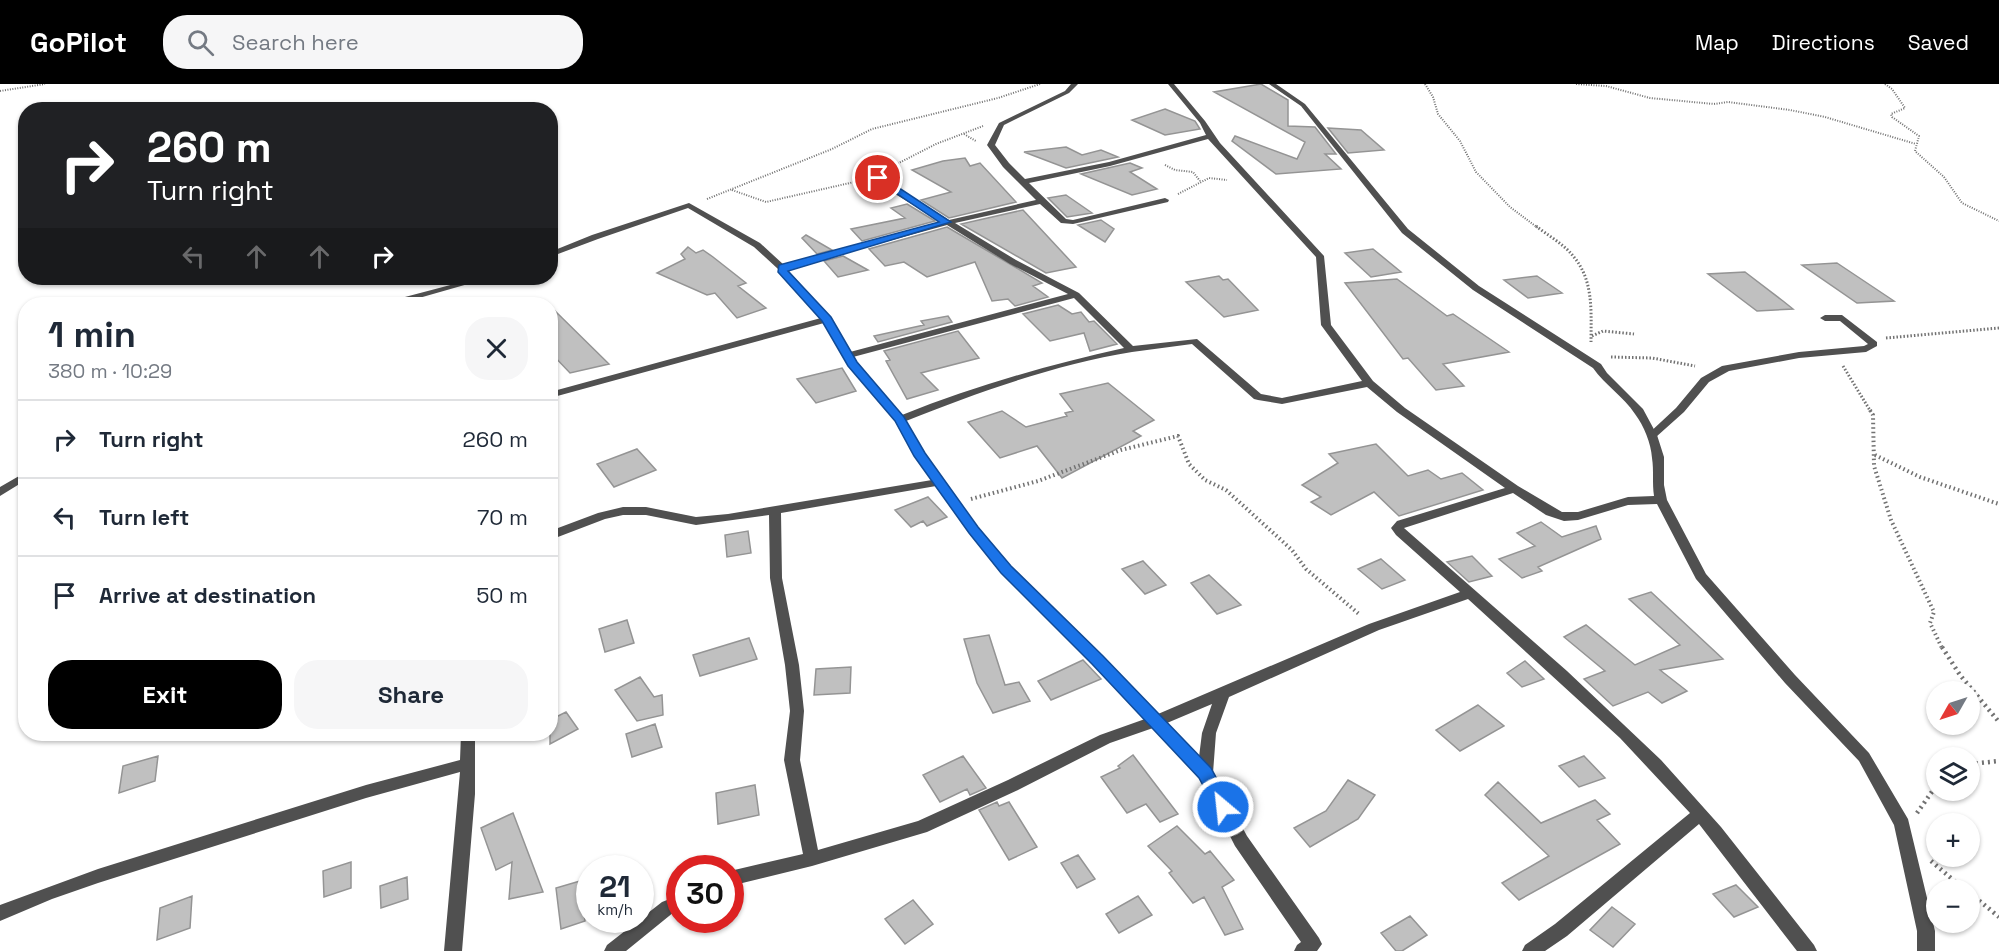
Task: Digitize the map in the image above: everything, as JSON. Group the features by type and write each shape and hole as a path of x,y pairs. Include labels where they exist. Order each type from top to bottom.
{"street":[{"path":"1075,84 1066,92 1001,124 991,145 1023,182 1064,221 1073,222 1165,200"},
{"path":"1171,84 1203,122 1210,136 1320,256 1326,326 1369,383 1401,410 1514,489 1564,517 1576,517 1604,506 1629,500 1661,500"},
{"path":"1272,84 1303,105 1405,231 1476,288 1596,362 1603,375 1639,411 1652,435 1658,457 1658,485 1661,500 1701,576 1790,679 1864,757 1902,824 1926,931 1926,951"},
{"path":"1023,182 1094,168 1210,136"},
{"path":"880,173 878,178 885,184 946,222 1013,262 1076,295 1131,349"},
{"path":"782,268 946,222 1042,201"},
{"path":"558,252 689,205 757,245 782,268 783,272 827,319 847,356 900,420 919,454 1006,570 1157,721 1205,773 1241,841 1312,949"},
{"path":"415,297 459,285"},
{"path":"847,356 1076,295"},
{"path":"1652,435 1680,410 1705,380 1726,368 1799,355 1866,349 1874,344 1842,318 1825,318"},
{"path":"558,393 827,319"},
{"path":"900,420 984,387 1074,362 1131,349 1194,341 1258,397 1269,400 1282,401 1369,383"},
{"path":"0,492 18,480"},
{"path":"558,533 602,516 623,511 646,511 696,521 939,482"},
{"path":"1514,489 1401,524 1397,528 1657,765 1700,814 1808,951"},
{"path":"775,510 776,578 790,653 796,711 792,760 812,859"},
{"path":"744,876 812,859 921,826 1013,785 1105,739 1223,694 1374,627 1469,594"},
{"path":"1205,773 1209,733 1223,694"},
{"path":"453,951 467,794 468,741"},
{"path":"0,913 76,884 307,808 466,764"},
{"path":"1531,951 1561,930 1700,814"},
{"path":"611,950 666,909"}],"path":[{"path":"0,91 45,84"},
{"path":"689,205 832,149 872,129 998,98 1040,84"},
{"path":"1425,84 1433,97 1438,114 1460,141 1476,172 1510,207 1573,255 1588,280 1591,302 1591,347 1596,362 1622,356 1652,358 1718,372"},
{"path":"1576,84 1606,86 1650,98 1714,104 1728,102 1790,110 1825,117 1916,144"},
{"path":"1885,84 1892,89 1905,108 1891,114 1892,117 1919,136 1915,151 1944,177 1962,203 1999,221"},
{"path":"731,190 766,202 857,183 936,144 987,124 1008,120"},
{"path":"1144,154 1175,170 1209,178 1255,183"},
{"path":"1194,174 1200,181"},
{"path":"1165,200 1209,178"},
{"path":"1868,339 1999,328"},
{"path":"1591,336 1603,331 1634,334"},
{"path":"1836,353 1873,415 1874,466 1891,520 1934,612 1930,623 1939,643 1975,695 1999,722"},
{"path":"956,504 1038,481 1121,450 1178,436 1189,464 1204,480 1226,490 1292,550 1306,569 1374,627"},
{"path":"1875,455 1899,467 1999,504"},
{"path":"1980,763 1999,761"},
{"path":"1902,824 1914,816 1926,800"},
{"path":"1905,840 1952,879"},
{"path":"1980,901 1999,917"}],"building":[{"path":"1261,84 1288,100 1288,126 1315,127 1336,154 1325,154 1341,169 1276,174 1232,141 1235,136 1297,159 1305,142 1214,92"},
{"path":"1165,109 1195,121 1200,129 1165,135 1132,120"},
{"path":"1328,128 1361,130 1384,150 1348,153"},
{"path":"1066,147 1082,155 1101,150 1118,157 1066,168 1024,152"},
{"path":"965,158 970,166 980,163 1016,202 949,218 921,200 951,192 912,170 943,161"},
{"path":"1130,163 1142,168 1130,172 1157,189 1132,195 1081,174"},
{"path":"1066,195 1092,213 1067,217 1048,198"},
{"path":"907,204 935,221 862,241 851,229 905,218 891,208"},
{"path":"1023,210 1076,267 1046,273 961,224"},
{"path":"1101,220 1114,229 1105,242 1078,225"},
{"path":"947,227 1042,283 1033,286 1048,297 1015,306 1008,299 992,301 975,262 927,277 904,262 885,266 869,249"},
{"path":"806,235 832,250 817,254 802,238"},
{"path":"688,247 696,253 703,250 713,257 746,283 738,286 766,308 737,318 715,293 707,295 657,273 685,259 681,254"},
{"path":"1373,249 1401,272 1371,277 1345,253"},
{"path":"843,256 868,270 838,277 824,261"},
{"path":"1837,263 1894,301 1857,303 1802,265"},
{"path":"1745,272 1793,309 1757,311 1708,274"},
{"path":"1219,276 1223,280 1228,279 1258,310 1224,317 1186,282"},
{"path":"1537,276 1562,293 1528,298 1504,280"},
{"path":"1397,279 1447,316 1453,314 1509,352 1443,364 1464,386 1436,390 1408,358 1403,359 1345,283"},
{"path":"1058,305 1072,314 1081,312 1089,322 1094,321 1117,344 1090,351 1084,333 1050,341 1023,314"},
{"path":"558,314 609,364 570,373 558,360"},
{"path":"948,316 952,322 878,342 874,336 924,325 921,321"},
{"path":"958,331 979,358 921,373 938,390 907,399 886,361 890,360 884,351"},
{"path":"842,368 856,391 816,403 797,379"},
{"path":"1108,383 1154,420 1133,431 1141,436 1062,478 1037,446 1000,458 968,422 1002,411 1026,427 1067,416 1065,413 1073,411 1060,394"},
{"path":"1376,444 1408,476 1428,470 1441,479 1462,473 1483,490 1399,516 1374,492 1331,515 1311,502 1321,497 1302,485 1338,463 1329,454"},
{"path":"637,449 656,470 614,487 597,464"},
{"path":"928,497 947,517 927,526 923,521 911,527 895,510"},
{"path":"1541,522 1562,537 1596,526 1601,539 1538,567 1542,571 1522,578 1499,559 1535,546 1517,533"},
{"path":"748,531 751,553 727,557 725,535"},
{"path":"1472,556 1492,576 1469,582 1447,562"},
{"path":"1381,559 1405,580 1382,589 1358,569"},
{"path":"1143,561 1166,585 1145,594 1122,569"},
{"path":"1209,575 1241,605 1217,614 1191,583"},
{"path":"1651,592 1723,659 1660,670 1687,691 1662,703 1648,692 1613,706 1584,679 1605,671 1564,637 1586,625 1635,665 1680,645 1629,599"},
{"path":"627,620 634,643 605,652 599,629"},
{"path":"989,635 1005,685 1019,682 1030,701 993,713 977,683 964,639"},
{"path":"749,638 757,659 700,676 693,655"},
{"path":"1083,660 1101,679 1051,700 1038,681"},
{"path":"1525,661 1544,679 1522,687 1507,673"},
{"path":"851,667 850,693 814,695 816,669"},
{"path":"640,677 654,697 662,695 663,715 637,721 615,690"},
{"path":"1478,705 1504,726 1460,751 1436,730"},
{"path":"566,712 578,729 558,740 558,716"},
{"path":"655,724 662,747 632,757 626,734"},
{"path":"1133,755 1178,814 1160,822 1146,804 1127,813 1101,777 1120,768 1118,766"},
{"path":"158,756 155,781 119,793 123,766"},
{"path":"963,756 986,788 970,795 967,789 940,802 923,775"},
{"path":"1584,756 1605,778 1579,787 1559,766"},
{"path":"1348,780 1375,795 1358,819 1310,847 1294,828 1326,811"},
{"path":"1498,782 1541,823 1595,800 1610,814 1597,820 1620,844 1519,900 1502,883 1549,856 1485,795"},
{"path":"755,785 759,815 718,824 716,793"},
{"path":"997,802 999,806 1009,802 1037,847 1009,860 979,810"},
{"path":"513,813 543,892 509,899 512,862 496,870 481,828"},
{"path":"1177,826 1205,854 1210,851 1234,880 1222,887 1243,929 1225,935 1204,897 1193,903 1169,873 1172,871 1148,846"},
{"path":"1078,855 1095,879 1077,888 1061,863"},
{"path":"351,862 351,888 324,897 323,871"},
{"path":"407,877 408,899 381,908 380,886"},
{"path":"576,882 576,924 561,929 556,888"},
{"path":"1736,885 1758,907 1734,917 1713,894"},
{"path":"192,896 190,928 157,940 160,908"},
{"path":"1138,896 1152,915 1119,933 1106,914"},
{"path":"913,900 933,924 905,944 885,919"},
{"path":"1612,907 1635,924 1613,947 1590,930"},
{"path":"1410,916 1427,935 1402,951 1396,951 1381,933"}],"route":[{"path":"878,178 946,222 782,268 783,272 827,319 852,364 900,420 919,454 1006,570 1098,660 1205,773 1223,807"}]}
